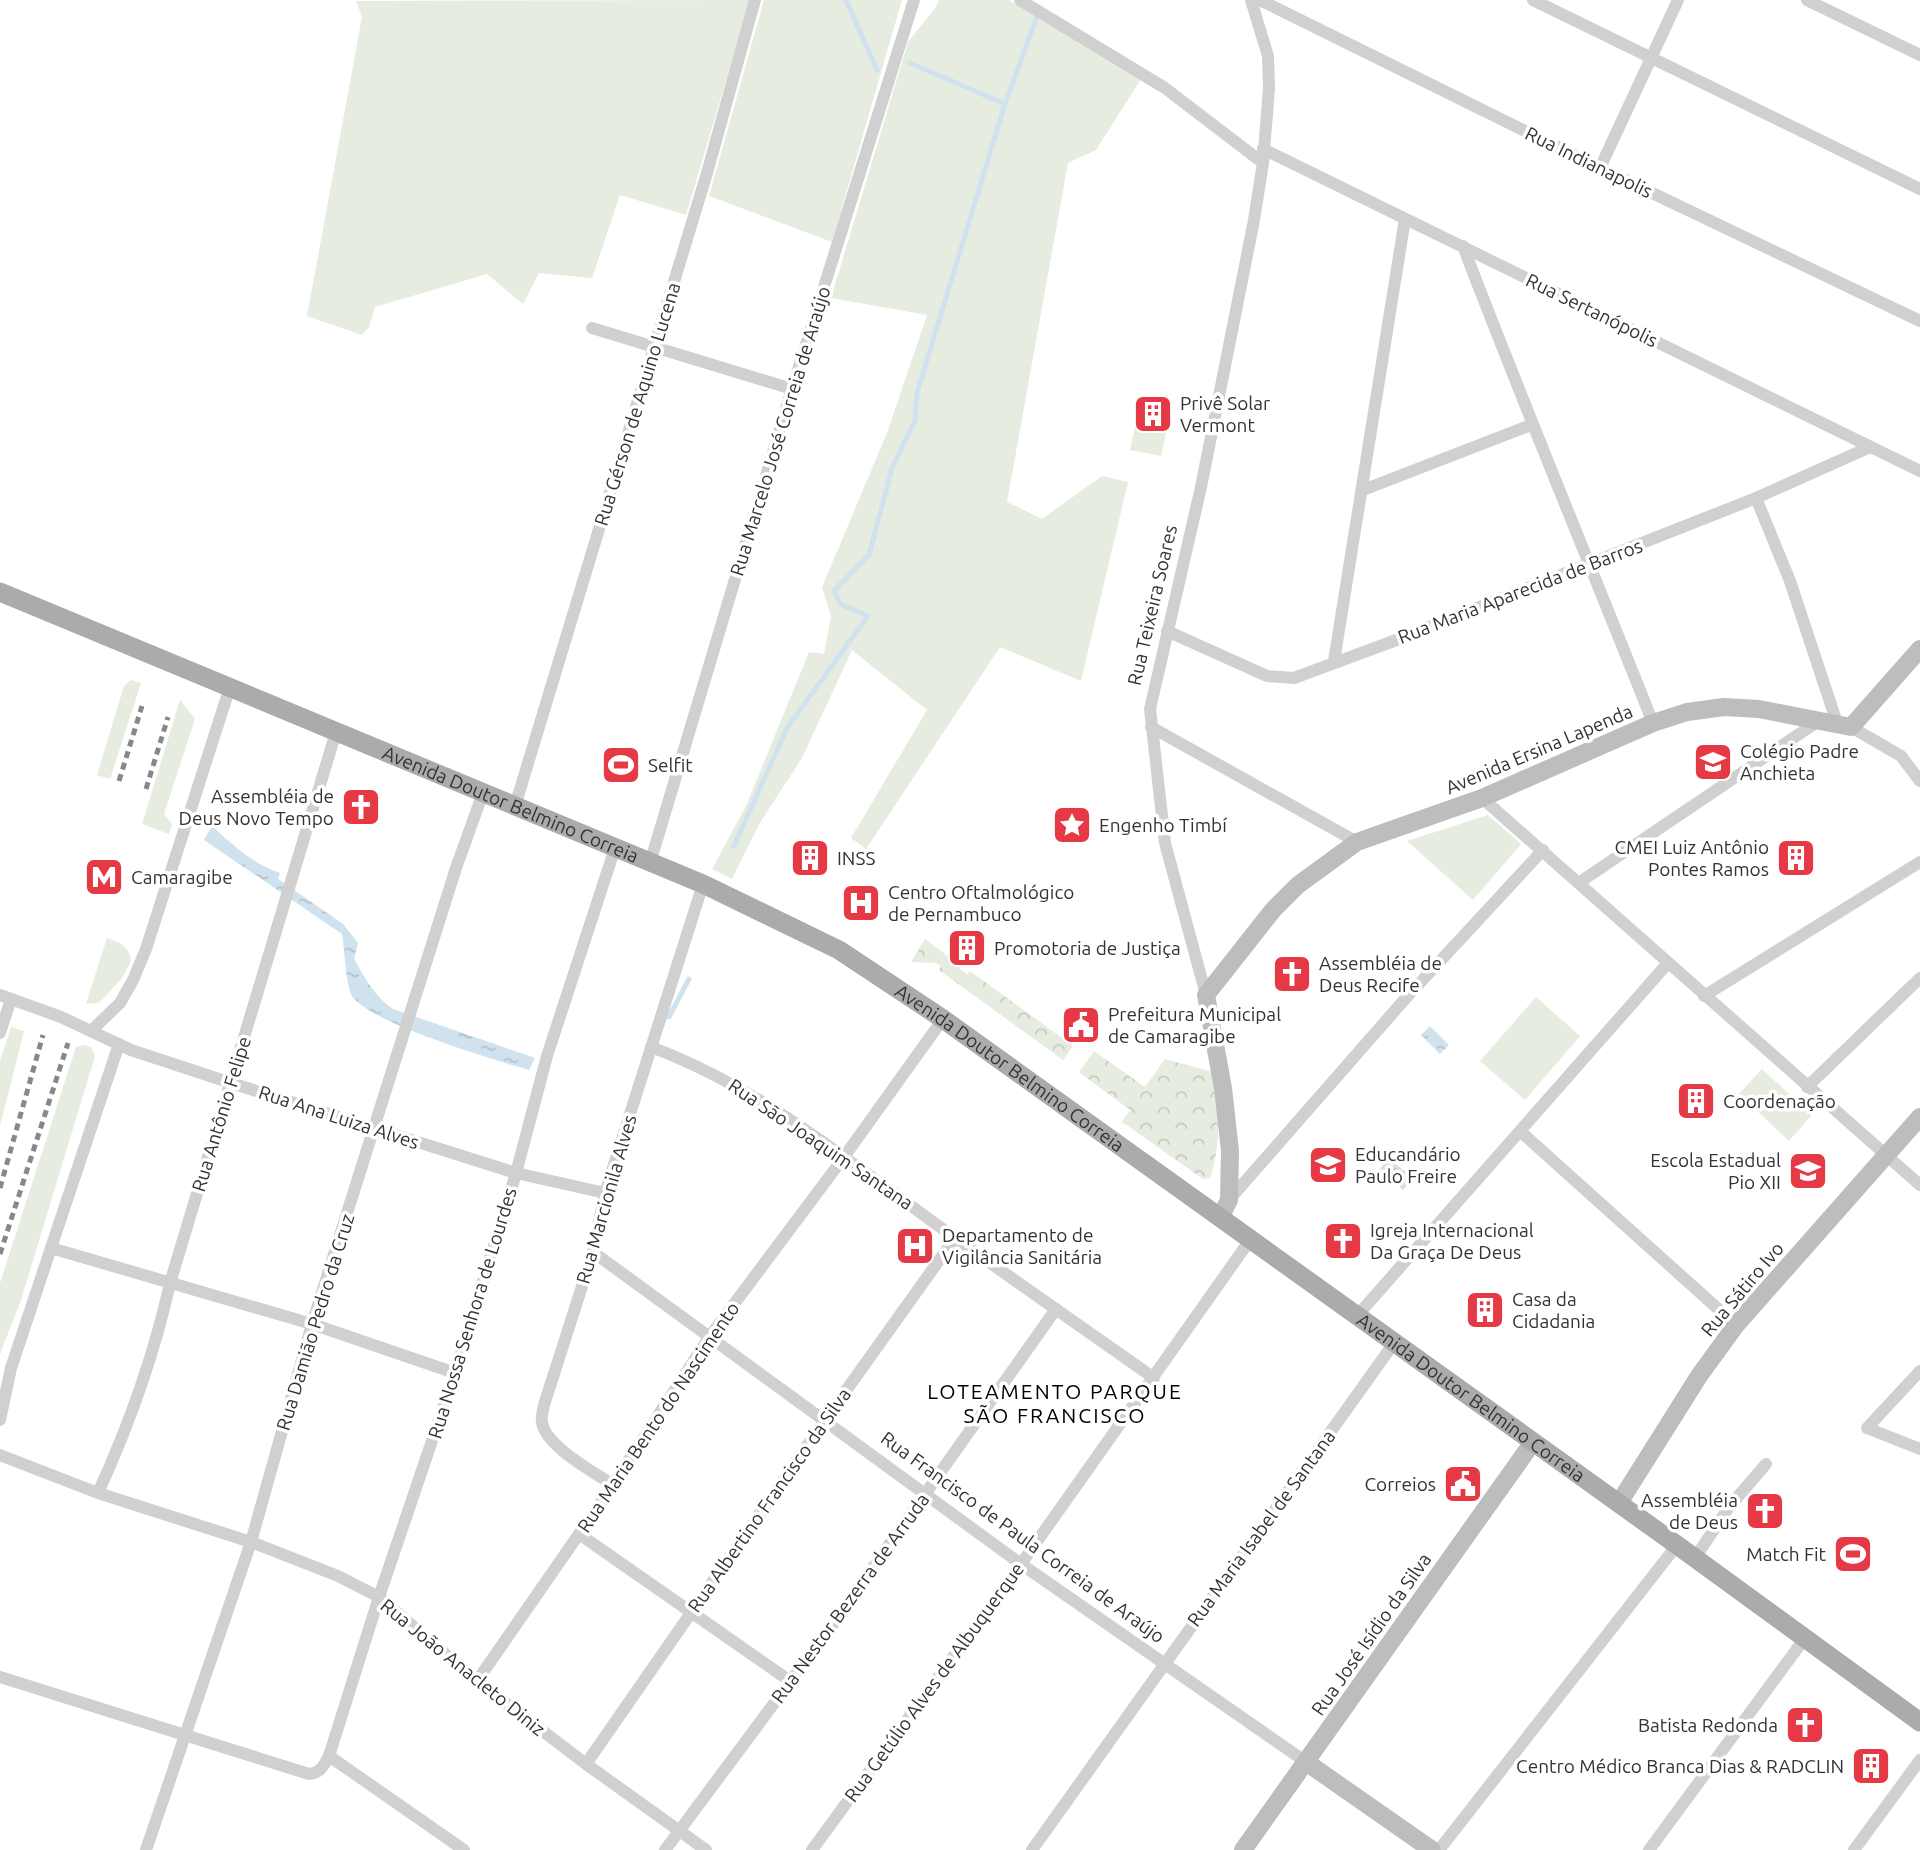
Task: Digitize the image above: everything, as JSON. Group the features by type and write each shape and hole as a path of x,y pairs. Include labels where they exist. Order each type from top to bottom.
{"main road":[{"name":"Avenida Doutor Belmino Correia","path":"0,592 703,884 839,950 1224,1209 1250,1240 1920,1722"}],"street":[{"name":"Rua Gérson de Aquino Lucena","path":"515,806 704,185 755,0"},
{"name":"Rua Marcelo José Correia de Araújo","path":"650,863 792,389 914,0"},
{"name":"Rua Sertanópolis","path":"1020,0 1165,88 1263,156 1463,246 1920,471"},
{"name":"Rua Teixeira Soares","path":"1224,1209 1228,1130 1222,1079 1206,995 1165,844 1150,709 1201,487 1254,220 1269,89 1268,55 1251,0"},
{"name":"Rua Indianapolis","path":"1260,0 1600,168 1920,321"},
{"path":"1533,0 1920,189"},
{"path":"1600,168 1678,0"},
{"path":"1807,0 1920,55"},
{"path":"1334,661 1405,219"},
{"path":"1463,246 1531,425 1653,723"},
{"path":"592,328 792,389"},
{"path":"1363,490 1531,425"},
{"name":"Rua Maria Aparecida de Barros","path":"1167,631 1266,676 1294,678 1756,498 1870,447"},
{"path":"1756,498 1844,726 1901,756 1920,781"},
{"path":"1844,726 1920,649"},
{"path":"92,1030 120,1003 133,981 146,949 230,687"},
{"name":"Avenida Ersina Lapenda","path":"1206,995 1273,910 1298,885 1357,842 1482,798 1653,723 1687,712 1724,707 1759,709 1844,726"},
{"path":"1580,882 1817,722"},
{"path":"1151,727 1357,842"},
{"name":"Rua Antônio Felipe","path":"98,1493 145,1376 170,1283 336,732"},
{"name":"Rua Damião Pedro da Cruz","path":"146,1850 251,1542 312,1324 456,867 483,793"},
{"path":"1482,798 1920,1185"},
{"name":"Rua Nossa Senhora de Lourdes","path":"183,1736 309,1774 316,1774 329,1755 379,1597 456,1373 516,1173 547,1055 615,848"},
{"path":"1224,1209 1405,999 1543,850"},
{"path":"1704,996 1920,862"},
{"name":"Rua Marcionila Alves","path":"612,1485 550,1439 542,1424 544,1405 593,1252 605,1193 703,884"},
{"path":"1357,1316 1668,962"},
{"path":"1807,1087 1920,978"},
{"path":"0,1033 6,997"},
{"name":"Rua Ana Luiza Alves","path":"6,997 61,1017 119,1044 231,1083 516,1173 605,1193"},
{"name":"Rua Maria Bento do Nascimento","path":"477,1681 579,1534 710,1336 844,1157 943,1018"},
{"path":"0,1420 11,1368 119,1044"},
{"name":"Rua São Joaquim Santana","path":"651,1047 722,1077 844,1157 954,1238 1154,1378"},
{"name":"Rua Sátiro Ivo","path":"1619,1503 1699,1376 1736,1325 1920,1117"},
{"path":"1521,1132 1736,1325"},
{"name":"Rua Albertino Francisco da Silva","path":"586,1765 954,1238"},
{"name":"Rua Getúlio Alves de Albuquerque","path":"812,1850 1021,1564 1250,1240"},
{"path":"51,1248 312,1324 456,1373"},
{"name":"Rua Francisco de Paula Correia de Araújo","path":"593,1252 1021,1564 1432,1850"},
{"name":"Rua Nestor Bezerra de Arruda","path":"665,1850 926,1494 1056,1309"},
{"name":"Rua Maria Isabel de Santana","path":"1032,1850 1394,1343"},
{"path":"1920,1371 1867,1428 1920,1449"},
{"name":"Rua José Isídio da Silva","path":"1243,1850 1533,1442"},
{"name":"Rua João Anacleto Diniz","path":"0,1455 98,1493 251,1542 338,1576 379,1597 477,1681 586,1765 706,1850"},
{"path":"1695,1558 1729,1507 1766,1464"},
{"path":"579,1534 790,1681"},
{"path":"1439,1850 1677,1545"},
{"path":"1649,1850 1805,1638"},
{"path":"0,1677 183,1736"},
{"path":"329,1755 464,1850"},
{"path":"1854,1850 1920,1760"}],"green space":[{"path":"750,0 686,215 620,195 592,278 539,273 523,304 487,274 375,307 369,327 362,335 307,316 362,17 356,1"},
{"path":"764,0 902,0 832,242 709,196"},
{"path":"939,0 1009,0 1141,79 1096,150 1068,163 1007,502 1042,519 1102,476 1128,482 1081,681 1000,647 866,849 851,838 927,710 852,650 802,758 761,821 732,879 712,869 746,806 809,652 824,654 831,616 822,587 887,433 927,315 831,298 908,42"},
{"path":"1136,422 1167,429 1161,456 1130,450"},
{"path":"131,680 141,683 110,779 97,775 124,686"},
{"path":"180,700 195,719 164,814 172,824 169,834 142,824"},
{"path":"1488,815 1521,844 1473,900 1407,841"},
{"path":"107,938 120,943 131,961 122,978 99,1003 86,1004"},
{"path":"925,939 961,966 960,969 967,974 970,971 1073,1046 1063,1060 939,970 941,966 936,963 911,962"},
{"path":"1536,997 1580,1036 1525,1100 1480,1061"},
{"path":"11,1027 24,1031 0,1126 0,1061"},
{"path":"76,1047 91,1047 95,1056 21,1300 0,1354 0,1283"},
{"path":"1094,1051 1145,1087 1165,1059 1213,1072 1218,1126 1210,1178 1203,1179 1121,1123 1130,1110 1079,1072"},
{"path":"1762,1069 1812,1115 1789,1141 1739,1094"}],"water":[{"path":"212,826 252,859 280,873 278,879 343,924 358,943 354,959 370,986 386,1004 393,1009 535,1058 529,1070 432,1039 404,1028 361,1005 349,988 342,934 204,840"},
{"path":"1430,1026 1449,1045 1440,1054 1421,1035"},
{"path":"1389,1158 1413,1179 1403,1190 1379,1170"}],"waterway":[{"path":"846,0 877,70"},
{"path":"734,846 787,728 868,616 840,604 834,591 869,555 892,468 915,421 917,393 1005,104 1036,19"},
{"path":"910,63 1005,104"},
{"path":"669,1017 689,979"}],"railway":[{"path":"119,781 142,706"},
{"path":"146,789 168,717"},
{"path":"0,1188 43,1035"},
{"path":"0,1254 68,1043"}],"place":[{"name":"Privê Solar Vermont","path":"1153,414"},
{"name":"Colégio Padre Anchieta","path":"1713,762"},
{"name":"Selfit","path":"621,765"},
{"name":"Assembléia de Deus Novo Tempo","path":"361,807"},
{"name":"Engenho Timbí","path":"1072,825"},
{"name":"INSS","path":"810,858"},
{"name":"CMEI Luiz Antônio Pontes Ramos","path":"1796,858"},
{"name":"Camaragibe","path":"104,877"},
{"name":"Centro Oftalmológico de Pernambuco","path":"861,903"},
{"name":"Promotoria de Justiça","path":"967,948"},
{"name":"Assembléia de Deus Recife","path":"1292,974"},
{"name":"Prefeitura Municipal de Camaragibe","path":"1081,1025"},
{"name":"Coordenação","path":"1696,1101"},
{"name":"Educandário Paulo Freire","path":"1328,1165"},
{"name":"Escola Estadual Pio XII","path":"1808,1171"},
{"name":"Igreja Internacional Da Graça De Deus","path":"1343,1241"},
{"name":"Departamento de Vigilância Sanitária","path":"915,1246"},
{"name":"Casa da Cidadania","path":"1485,1310"},
{"name":"Correios","path":"1463,1484"},
{"name":"Assembléia de Deus","path":"1765,1511"},
{"name":"Match Fit","path":"1853,1554"},
{"name":"Batista Redonda","path":"1805,1725"},
{"name":"Centro Médico Branca Dias & RADCLIN","path":"1871,1766"}],"district":[{"name":"LOTEAMENTO PARQUE SÃO FRANCISCO","path":"1055,1404"}]}
